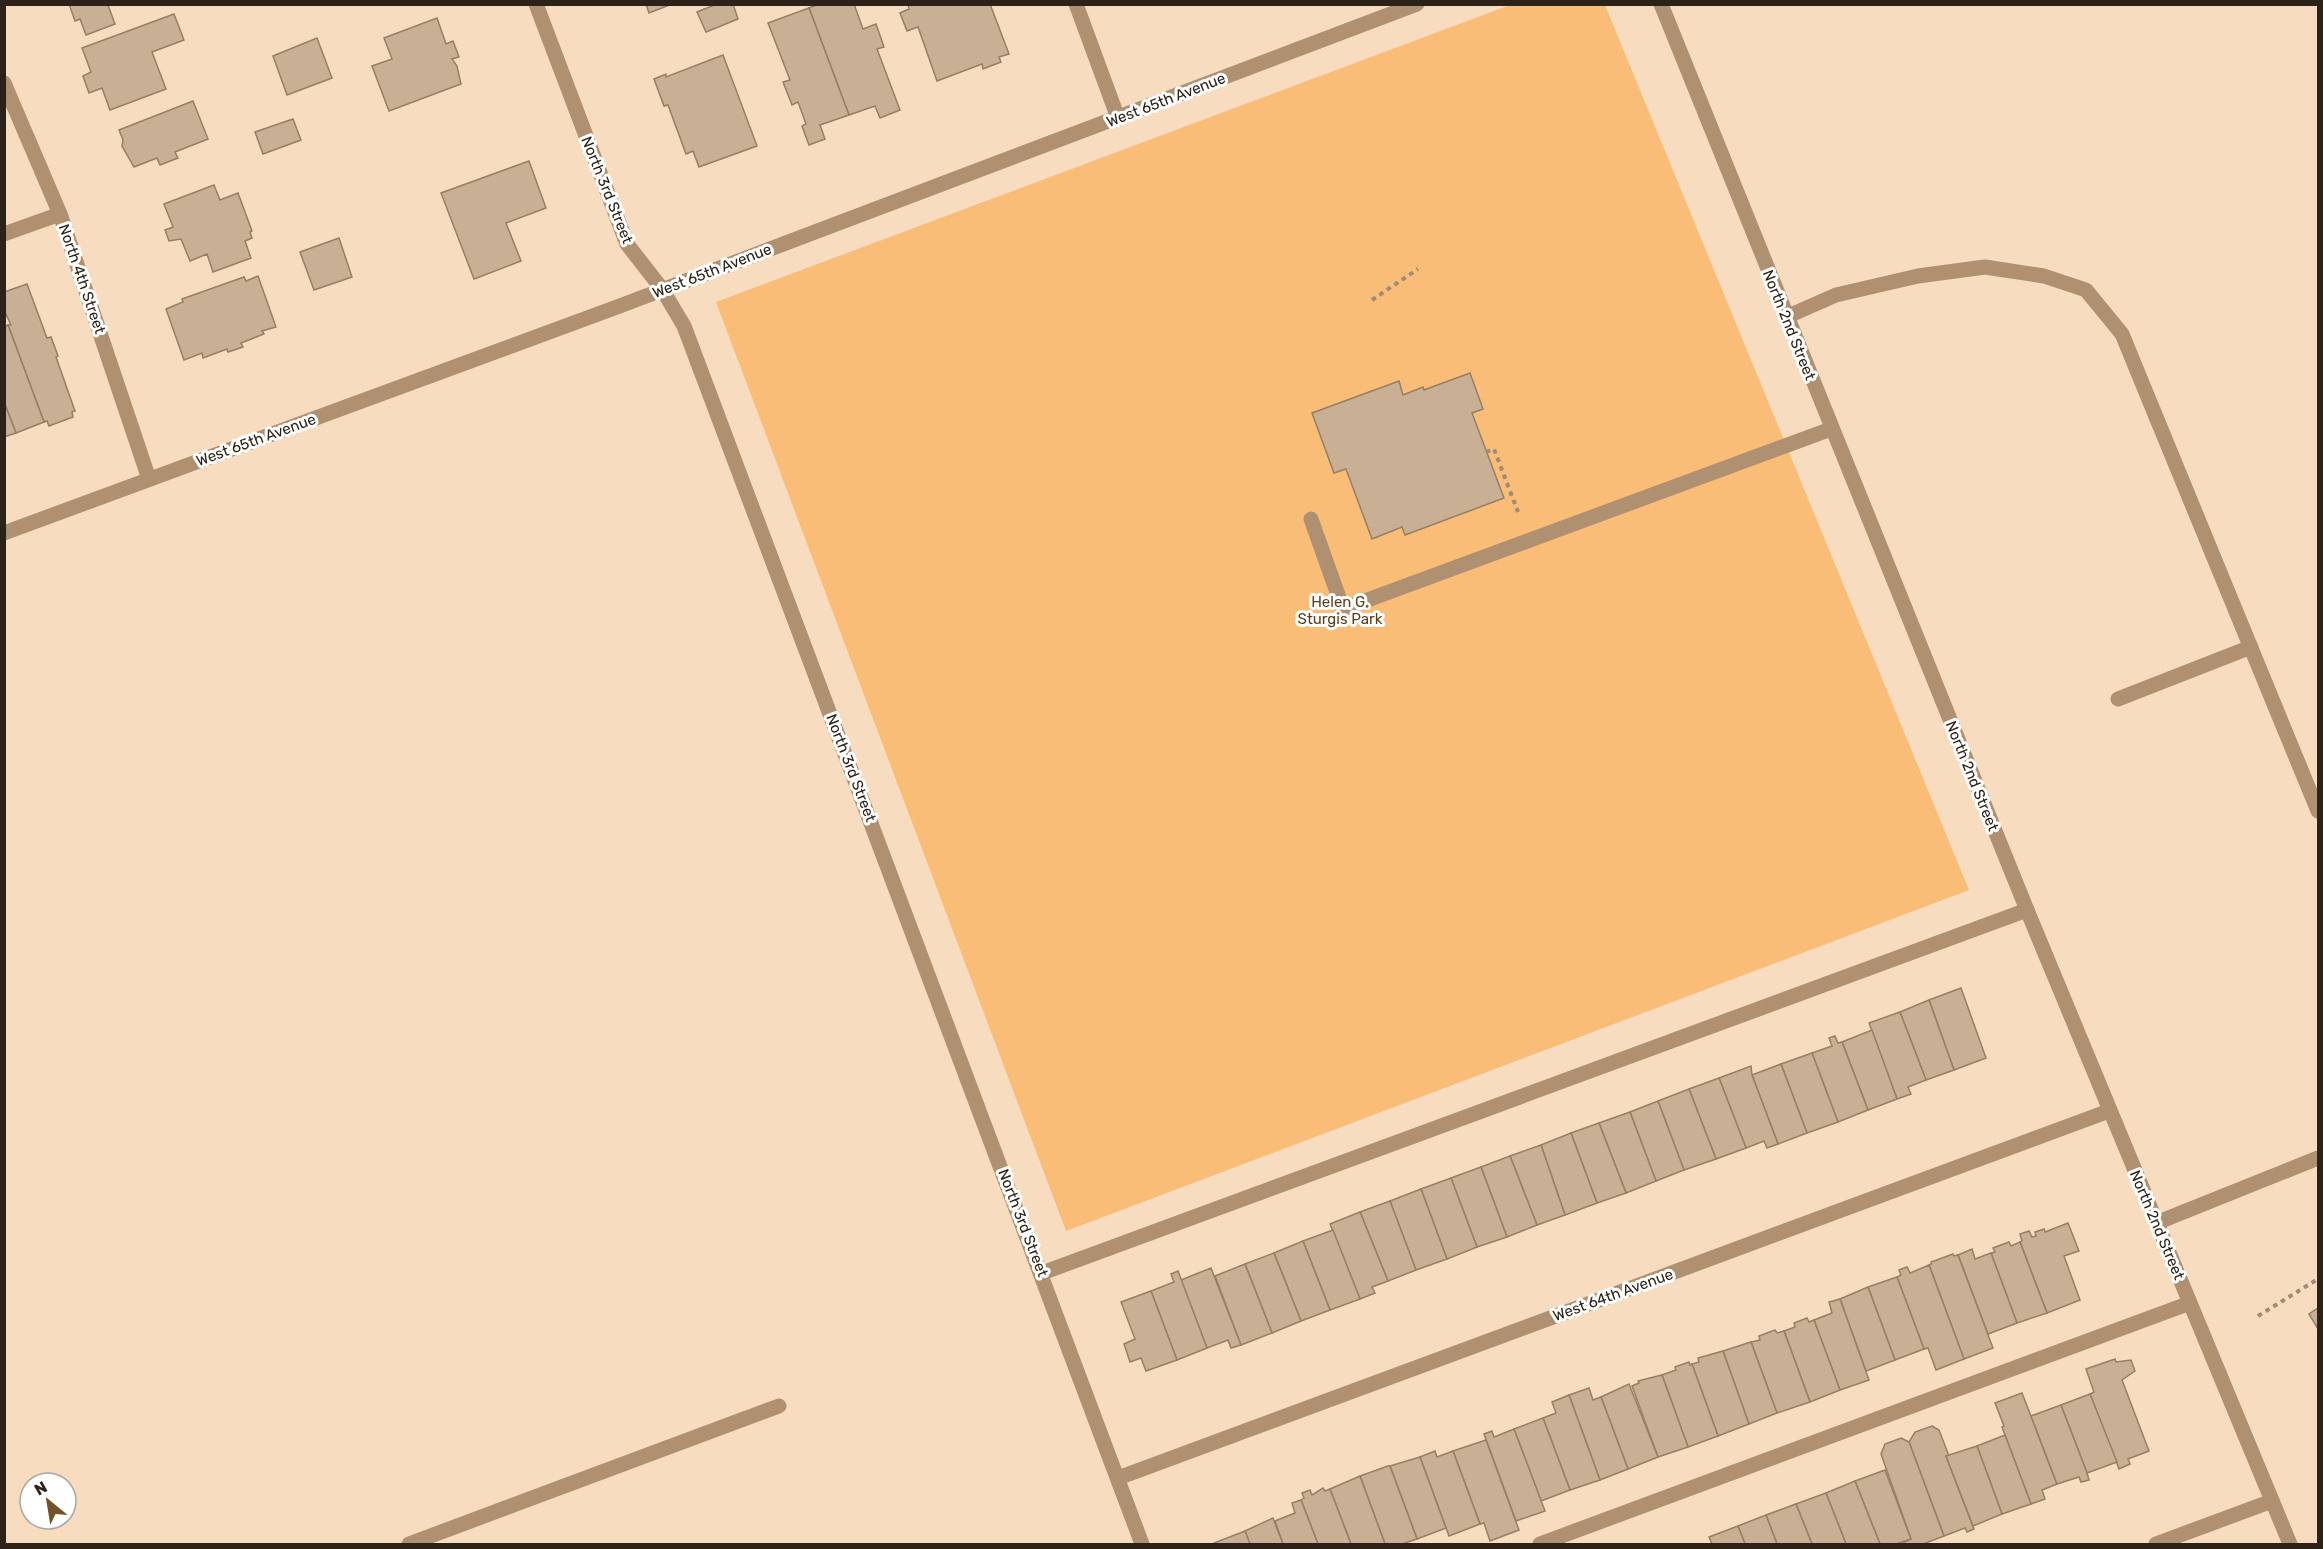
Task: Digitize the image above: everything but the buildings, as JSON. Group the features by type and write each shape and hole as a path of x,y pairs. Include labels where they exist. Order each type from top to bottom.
{"street":[{"name":"North 3rd Street","path":"536,4 627,244 662,290 684,326 1042,1273 1142,1545"},
{"path":"1076,4 1118,118"},
{"name":"West 65th Avenue","path":"4,533 662,290 1417,4"},
{"name":"North 2nd Street","path":"1661,4 2027,910 2289,1545"},
{"name":"North 4th Street","path":"4,83 60,214 149,479"},
{"path":"4,234 60,214"},
{"path":"1786,317 1836,295 1918,276 1985,267 2044,276 2086,290 2122,334 2319,811"},
{"path":"1311,519 1343,609 1831,429"},
{"path":"2118,699 2251,647"},
{"path":"1042,1273 2027,910"},
{"name":"West 64th Avenue","path":"1118,1478 2109,1111"},
{"path":"2156,1223 2319,1158"},
{"path":"1540,1545 2190,1303"},
{"path":"409,1545 779,1406"},
{"path":"2156,1545 2272,1501"}],"path":[{"path":"1372,300 1418,269"},
{"path":"1486,452 1494,449 1529,541"},
{"path":"2258,1316 2319,1279"}],"green space":[{"name":"Helen G. Sturgis Park","path":"1510,5 1605,5 1969,890 1066,1231 716,302"}]}
